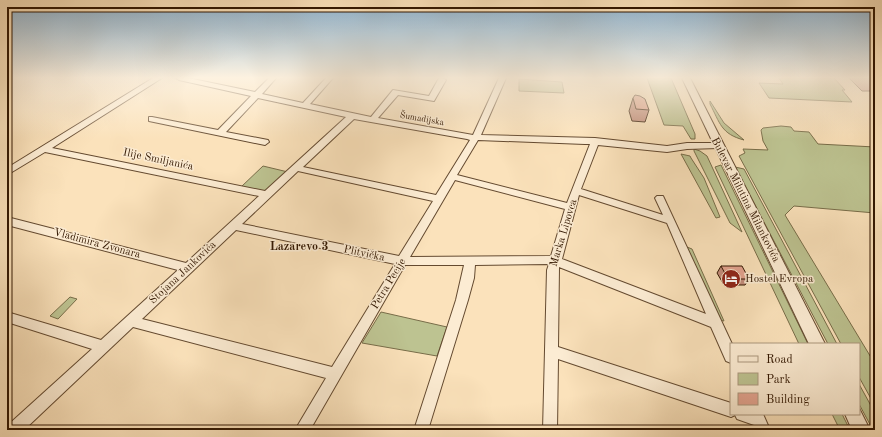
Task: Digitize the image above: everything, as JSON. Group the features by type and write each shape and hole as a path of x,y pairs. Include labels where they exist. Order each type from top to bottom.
{"street":[{"path":"7,172 125,98"},
{"path":"221,132 254,98"},
{"name":"Šumadijska","path":"271,98 352,116 475,138"},
{"path":"304,106 311,98"},
{"path":"373,120 391,98"},
{"path":"493,98 475,138 595,141 667,149 687,146 718,145"},
{"name":"Bulevar Milutina Milankovića","path":"696,98 817,343"},
{"name":"Stojana Jankovića","path":"13,430 352,116"},
{"path":"152,118 265,142"},
{"name":"Petra Pecije","path":"302,430 475,138"},
{"name":"Marka Lipovca","path":"550,430 554,260 570,207 595,141"},
{"name":"Ilije Smiljanića","path":"44,149 267,195"},
{"path":"297,168 439,199"},
{"path":"453,177 570,207"},
{"path":"577,191 671,221"},
{"path":"660,198 730,355"},
{"name":"Vladimira Zvonara","path":"7,221 188,268"},
{"name":"Plitvička","path":"233,226 402,261 470,262 554,260"},
{"path":"554,260 716,323"},
{"path":"421,430 462,300 468,278 470,262"},
{"path":"7,317 104,347"},
{"path":"131,321 335,374"},
{"path":"551,351 730,410"},
{"path":"744,415 759,421"},
{"path":"854,415 861,430"}],"green space":[{"path":"654,98 680,98 695,134 695,139 691,139 683,126 664,125"},
{"path":"777,98 849,98 852,102"},
{"path":"710,101 724,123 744,140 730,135 722,127 710,104"},
{"path":"781,126 791,127 794,131 809,132 818,144 875,147 875,213 794,206 785,215 875,364 875,406 860,379 860,343 840,343 739,156 745,153 743,149 768,150 763,141 761,130 763,128"},
{"path":"694,149 707,156 742,232 730,223"},
{"path":"681,154 690,156 704,178 720,217 716,218"},
{"path":"721,165 808,343 799,343 715,167"},
{"path":"263,166 288,172 266,192 241,187"},
{"path":"735,167 744,169 836,343 827,343"},
{"path":"687,247 692,249 724,321 719,320"},
{"path":"70,297 77,299 58,319 50,316"},
{"path":"381,312 447,327 437,356 362,343"},
{"path":"860,386 875,413 875,430 873,430 860,406"},
{"path":"832,415 842,415 850,430 840,430"}],"building":[{"path":"633,98 645,99 649,110 636,109"},
{"path":"721,266 742,266 749,279 728,279"}],"place":[{"name":"Hostel Evropa","path":"731,279"}],"district":[{"name":"Lazarevo 3","path":"299,247"}]}
